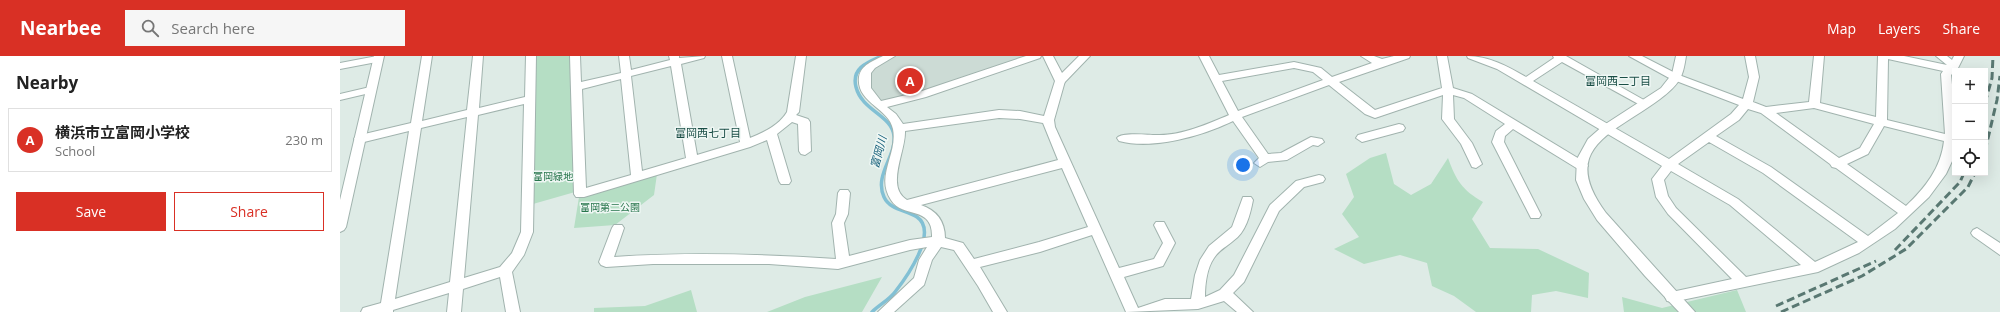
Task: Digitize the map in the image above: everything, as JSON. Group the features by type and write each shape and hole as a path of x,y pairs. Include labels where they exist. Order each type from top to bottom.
{"street":[{"path":"386,309 427,56"},
{"path":"454,312 478,56"},
{"path":"368,312 386,309 505,271 518,255 527,232 531,56"},
{"path":"575,56 580,194 746,144 771,134 790,118 795,105 801,56"},
{"path":"624,56 637,176"},
{"path":"576,87 626,75 675,59 700,56"},
{"path":"727,56 746,144"},
{"path":"885,312 920,280 926,258 938,241 939,232 935,220 928,212 905,205 894,196 891,186 891,171 899,146 899,128 896,122 868,96 864,86 865,73 870,66 890,56"},
{"path":"879,105 922,95 1036,56"},
{"path":"1048,56 1060,81"},
{"path":"1085,56 1060,81 1048,120 1049,127 1064,163 1133,312"},
{"path":"1204,56 1235,116 1262,160 1283,157 1311,141 1318,142"},
{"path":"1366,56 1381,64"},
{"path":"1123,138 1161,139 1207,129 1235,116 1405,56"},
{"path":"1442,56 1448,90 1448,119 1466,143 1476,164"},
{"path":"1472,56 1501,67 1734,202 1813,268"},
{"path":"1634,56 1675,77 1747,102 1765,111 1836,164 1906,212"},
{"path":"1682,56 1680,67 1675,77 1666,88 1646,104 1606,128 1587,147 1583,158 1582,180 1590,199 1600,215 1672,297 1688,312"},
{"path":"1744,283 1672,211 1662,197 1658,179 1670,164 1735,117 1747,102 1754,77 1750,56"},
{"path":"1814,105 1818,56"},
{"path":"1836,164 1864,151 1881,121 1883,56"},
{"path":"1890,56 1954,64"},
{"path":"1941,56 1954,64"},
{"path":"1525,82 1559,57 1646,104"},
{"path":"340,66 379,58 370,90 340,227"},
{"path":"675,59 692,160"},
{"path":"1672,297 1813,268 1833,260 1868,242 1906,212 1937,178 1946,159 1950,139 1946,74 1954,64"},
{"path":"1216,79 1294,65 1317,70 1394,130 1362,138"},
{"path":"340,97 370,90"},
{"path":"1375,114 1438,92 1448,90 1468,96 1582,166"},
{"path":"360,140 530,99"},
{"path":"1765,111 1814,105 1950,139"},
{"path":"899,128 999,114 1020,114 1048,120"},
{"path":"790,118 804,122 805,152"},
{"path":"1513,123 1500,134 1498,142 1535,215"},
{"path":"771,134 785,181"},
{"path":"1709,137 1767,170 1868,242"},
{"path":"905,205 1064,163"},
{"path":"1142,312 1165,304 1198,304 1213,300 1225,294 1239,278 1274,208 1300,184 1320,179"},
{"path":"843,262 838,223 842,214 844,193"},
{"path":"1198,304 1197,288 1203,270 1213,250 1230,236 1242,222 1247,200"},
{"path":"1115,274 1158,263 1169,243 1160,225"},
{"path":"618,228 606,262 661,259 769,259 843,262 910,245 938,241 958,246 972,264 1000,312"},
{"path":"972,264 1040,247 1095,229"},
{"path":"1977,233 2000,250"},
{"path":"505,271 513,312"},
{"path":"1225,294 1246,312"}],"shaded area":[{"path":"895,56 1026,56 919,93 881,102 869,91 872,68"}],"green space":[{"name":"富岡緑地","path":"535,56 570,56 575,192 533,204"},
{"path":"1386,153 1394,184 1411,195 1431,184 1448,158 1461,184 1476,198 1483,202 1472,219 1490,248 1538,249 1589,273 1588,298 1556,291 1532,295 1531,312 1476,312 1454,296 1432,286 1427,263 1400,255 1364,264 1334,249 1359,237 1342,214 1354,197 1346,174 1370,158"},
{"name":"富岡第二公園","path":"657,174 654,195 615,225 574,228 579,197"},
{"path":"882,277 862,312 767,312 805,297"},
{"path":"691,290 697,312 594,312 594,308 645,306"},
{"path":"1737,290 1746,312 1624,312 1622,297 1662,308"}],"waterway":[{"name":"富岡川","path":"872,312 893,295 913,266 923,244 924,233 923,224 917,217 890,205 884,197 882,189 883,174 892,151 894,136 888,123 864,102 856,87 855,80 858,70 866,63 882,56"}],"railway":[{"path":"1988,92 1992,78 1993,56"},
{"path":"1988,140 1997,100 2000,76"},
{"path":"1895,250 1960,182 1963,176"},
{"path":"1781,312 1862,276 1906,249 1968,187 1974,176"},
{"path":"1776,306 1876,261"}],"place":[{"name":"横浜市立富岡小学校","path":"910,81"}],"district":[{"name":"富岡西二丁目","path":"1618,80"},
{"name":"富岡西七丁目","path":"708,132"}]}
